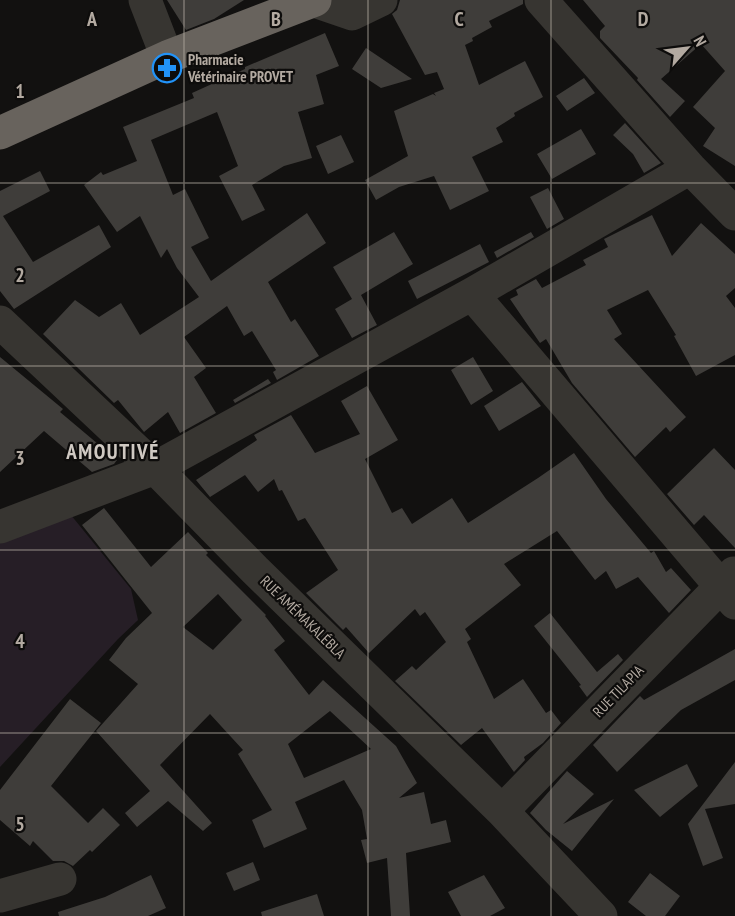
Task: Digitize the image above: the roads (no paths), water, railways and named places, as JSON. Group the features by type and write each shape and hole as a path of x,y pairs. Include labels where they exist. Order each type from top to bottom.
{"highway":[{"path":"0,133 167,57 315,0"}],"street":[{"path":"145,0 167,57"},
{"path":"315,0 351,14 381,0"},
{"path":"541,0 690,168 735,214"},
{"path":"0,527 155,468 472,294 690,168"},
{"path":"472,294 730,587"},
{"name":"RUE AMÉMAKALÉBLA","path":"0,322 155,468 255,570 502,811 601,916"},
{"name":"RUE TILAPIA","path":"502,811 730,587"},
{"path":"0,896 60,879"}],"place":[{"name":"Pharmacie Vétérinaire PROVET","path":"167,68"}],"district":[{"name":"AMOUTIVÉ","path":"113,451"}]}
